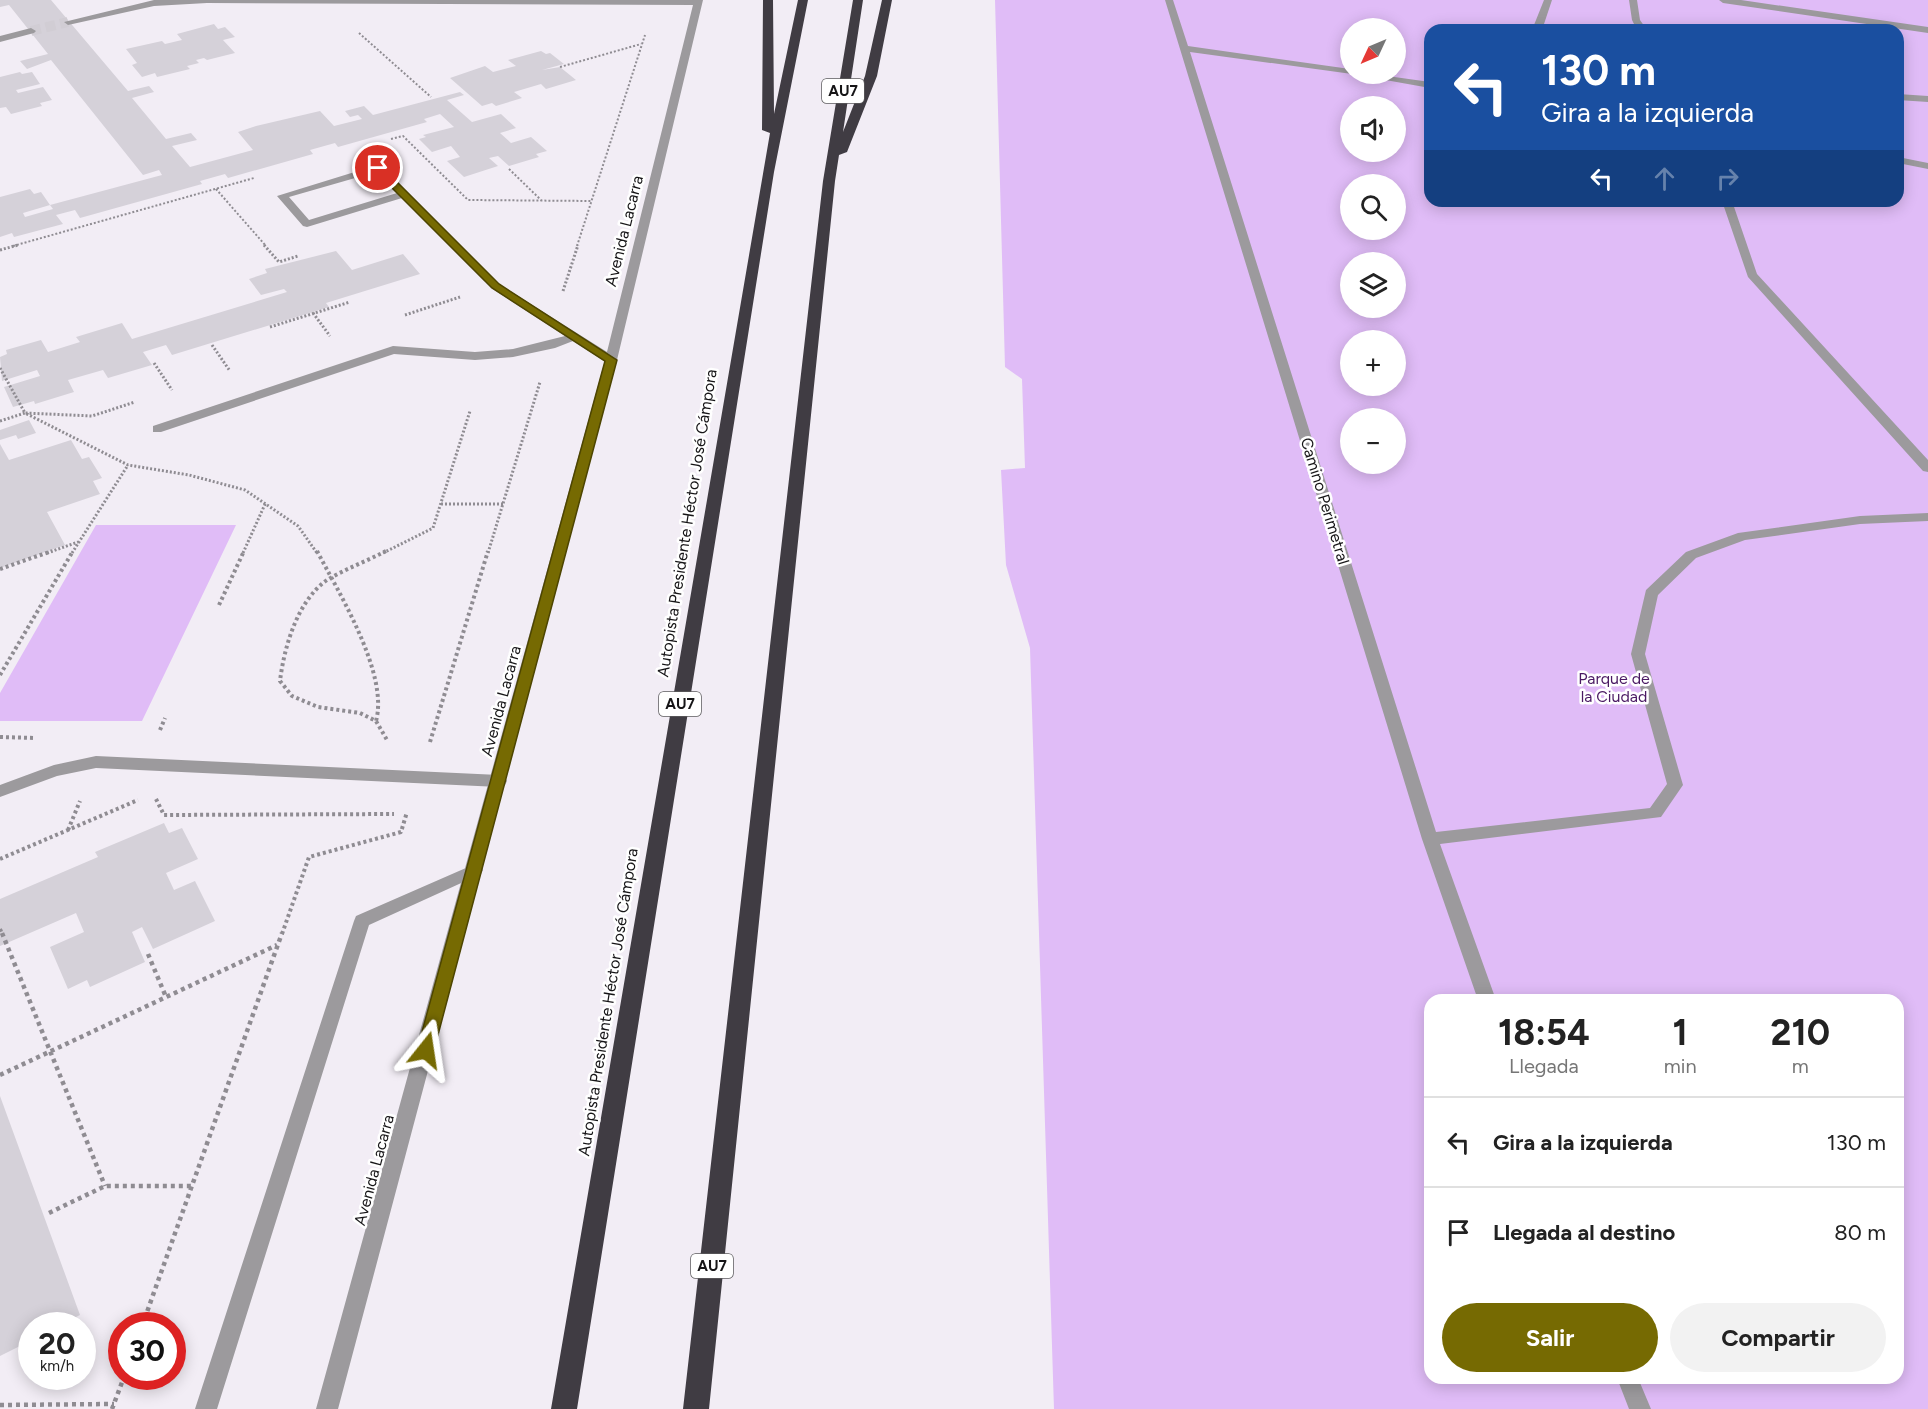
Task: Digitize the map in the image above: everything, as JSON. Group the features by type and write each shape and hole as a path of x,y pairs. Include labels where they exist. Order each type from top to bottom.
{"highway":[{"path":"768,0 768,172"},
{"name":"Autopista Presidente Héctor José Cámpora","path":"564,1409 768,172 803,0"},
{"name":"AU7","path":"696,1409 829,181 858,0"},
{"path":"829,181 871,76 887,0"}],"street":[{"path":"68,22 154,3 207,0 699,1"},
{"name":"Camino Perimetral","path":"1169,0 1430,839 1485,994"},
{"path":"1539,24 1548,0"},
{"path":"1633,0 1638,24"},
{"path":"1723,0 1887,24"},
{"name":"Avenida Lacarra","path":"327,1409 475,870 611,360 699,1"},
{"path":"1904,26 1928,30"},
{"path":"0,39 31,31"},
{"path":"1184,48 1340,71"},
{"path":"1406,81 1424,84"},
{"path":"1904,97 1928,99"},
{"path":"1904,161 1928,166"},
{"path":"404,194 307,224 282,195 378,168 404,194 495,286 611,360"},
{"path":"1730,207 1741,252 1752,275 1928,468"},
{"path":"157,429 393,350 475,356 513,353 551,345 575,336"},
{"path":"1430,839 1655,813 1676,785 1638,654 1651,593 1691,555 1743,536 1860,520 1928,517"},
{"path":"0,791 54,771 96,762 499,781"},
{"path":"206,1409 362,921 475,870"},
{"path":"1630,1384 1640,1409"}],"path":[{"path":"554,322 655,2"},
{"path":"355,29 431,97"},
{"path":"560,67 642,44"},
{"path":"509,169 541,200"},
{"path":"270,327 350,302"},
{"path":"313,314 332,339"},
{"path":"212,345 231,371"},
{"path":"147,1312 309,857 401,832 551,345"},
{"path":"154,363 172,390"},
{"path":"0,368 25,412 128,465 245,490 266,502 298,526 310,539 361,633 380,706 376,721"},
{"path":"389,743 376,721 360,713 318,707 301,700 292,696 280,681 294,627 316,590 332,578 433,528 470,411"},
{"path":"0,421 25,412"},
{"path":"0,675 128,465"},
{"path":"219,605 266,502"},
{"path":"441,504 503,504"},
{"path":"0,569 79,542"},
{"path":"154,794 164,815 406,814"},
{"path":"0,859 143,798"},
{"path":"0,929 105,1186"},
{"path":"0,1075 278,945"},
{"path":"148,954 166,997"},
{"path":"49,1213 105,1186 192,1186"},
{"path":"0,1405 113,1406 119,1390"}],"green space":[{"name":"Parque de la Ciudad","path":"995,0 1928,0 1928,1409 1054,1409 1030,648 1006,565 1001,470 1025,468 1022,379 1005,367"},
{"path":"96,525 236,525 142,721 0,721 0,693"}],"building":[{"path":"0,0 51,0 128,91 149,86 154,92 132,98 166,139 191,133 197,140 172,146 190,167 253,150 238,132 256,126 320,111 334,126 362,119 358,115 350,117 345,111 364,106 373,115 460,92 464,95 447,100 472,122 501,114 516,128 500,133 511,143 531,137 547,151 536,154 539,157 509,166 498,156 489,158 498,166 464,177 447,161 460,157 451,146 432,152 419,139 426,137 423,135 454,127 440,114 424,119 427,122 338,147 335,143 310,150 313,154 228,178 225,174 200,181 202,184 80,218 75,210 56,215 63,224 14,237 12,233 0,237 0,197 30,189 34,194 41,192 50,205 162,175 159,170 143,175 51,60 27,69 20,61 48,54 9,5 0,7","holes":["50,205 53,209 25,217 23,213"]},
{"path":"214,24 218,29 225,27 235,37 223,40 235,53 207,60 204,58 196,60 199,63 187,66 190,69 157,77 155,73 142,77 132,65 137,63 126,49 162,41 165,44 182,40 177,34"},
{"path":"541,51 546,54 550,53 564,64 542,70 560,67 576,80 546,89 541,84 514,92 522,98 496,106 492,103 482,106 450,78 485,66 493,72 516,66 508,60"},
{"path":"20,72 22,74 32,72 40,84 16,90 18,93 43,87 52,100 40,103 42,106 11,114 6,107 0,108 0,77"},
{"path":"336,251 352,270 403,254 420,274 326,303 329,307 172,355 166,345 143,352 152,365 108,378 103,370 68,380 74,392 35,404 34,401 13,407 4,387 40,376 37,370 2,381 0,357 7,354 6,350 41,340 48,352 80,342 76,337 122,323 132,339 287,292 284,289 261,295 249,279 267,273 265,269"},
{"path":"29,420 36,433 18,439 16,435 0,440 0,430"},
{"path":"71,440 82,459 89,457 102,478 93,481 100,494 47,512 65,545 0,568 0,444 9,460"},
{"path":"164,823 169,833 182,828 198,859 166,873 174,890 195,881 215,921 153,949 142,927 132,932 145,962 90,987 87,980 68,989 50,947 84,932 76,913 0,946 0,899 98,857 95,852"},
{"path":"0,1096 79,1312 18,1312 18,1347 0,1356"}],"tunnel":[{"path":"31,31 68,22"}],"route":[{"path":"378,168 495,286 611,360 426,1050"}]}
